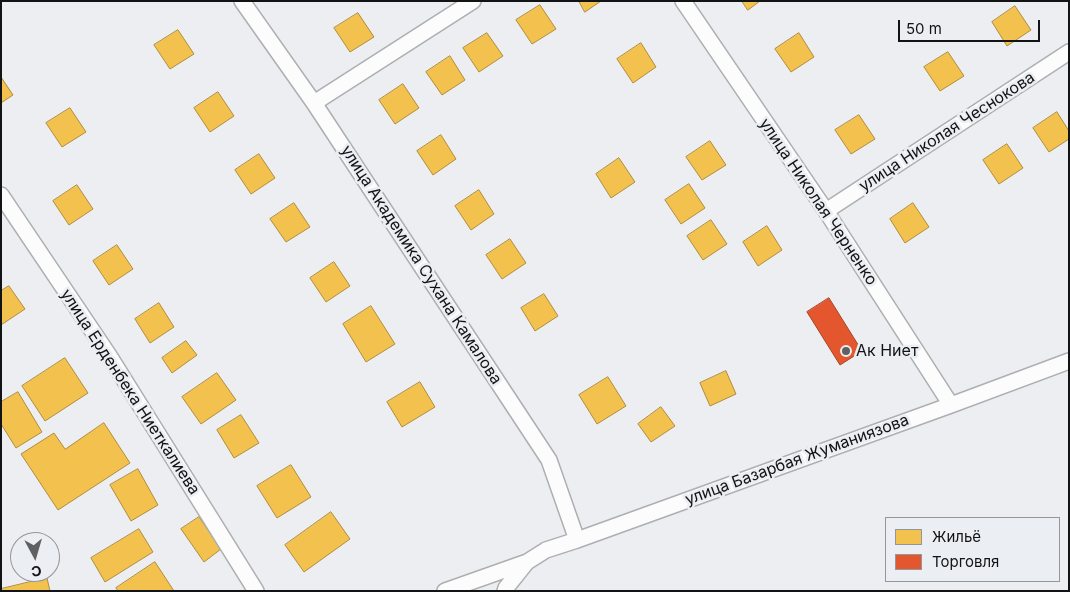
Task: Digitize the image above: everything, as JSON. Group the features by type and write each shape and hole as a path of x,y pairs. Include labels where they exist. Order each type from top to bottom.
{"street":[{"name":"улица Академика Сухана Камалова","path":"242,1 314,103 549,460 577,540"},
{"path":"314,103 473,1"},
{"name":"улица Николая Черненко","path":"683,1 826,211 951,405"},
{"name":"улица Николая Чеснокова","path":"826,211 1069,52"},
{"name":"улица Ерденбека Ниеткалиева","path":"1,195 110,357 256,591"},
{"name":"улица Базарбая Жуманиязова","path":"527,562 546,550 1069,361"},
{"path":"445,591 527,562"},
{"path":"505,591 527,562"}],"building: Жильё":[{"path":"579,1 601,1 585,12"},
{"path":"742,1 760,1 748,10"},
{"path":"540,5 556,29 532,44 516,20"},
{"path":"1015,6 1031,30 1007,46 992,22"},
{"path":"358,13 374,37 350,52 334,28"},
{"path":"178,30 194,54 170,69 154,45"},
{"path":"487,33 503,56 479,72 463,48"},
{"path":"799,33 814,57 791,72 775,49"},
{"path":"641,43 656,67 633,83 617,59"},
{"path":"948,52 964,76 940,91 924,67"},
{"path":"450,56 465,80 442,95 426,72"},
{"path":"1,77 13,95 1,103"},
{"path":"403,84 419,108 395,124 379,100"},
{"path":"218,92 234,116 210,132 194,108"},
{"path":"70,108 86,132 62,147 46,123"},
{"path":"1057,112 1069,131 1069,139 1049,152 1033,128"},
{"path":"859,115 875,139 851,154 835,130"},
{"path":"441,135 456,159 433,175 417,151"},
{"path":"710,141 726,165 702,180 686,157"},
{"path":"1007,144 1023,168 999,184 983,160"},
{"path":"259,154 275,178 251,194 235,170"},
{"path":"619,158 635,182 611,198 596,174"},
{"path":"689,184 705,208 681,224 665,200"},
{"path":"77,185 93,209 69,225 53,201"},
{"path":"479,190 494,214 471,230 455,206"},
{"path":"294,203 310,227 286,242 270,219"},
{"path":"913,203 929,227 905,243 890,219"},
{"path":"711,220 727,244 703,260 687,236"},
{"path":"767,226 782,250 758,266 743,242"},
{"path":"510,239 526,263 502,279 486,255"},
{"path":"117,245 133,269 109,285 93,261"},
{"path":"334,262 350,286 326,302 310,278"},
{"path":"9,286 25,309 1,325 1,291"},
{"path":"544,294 558,316 535,331 521,308"},
{"path":"159,303 174,327 150,343 135,319"},
{"path":"371,306 395,344 366,362 343,324"},
{"path":"186,341 197,355 172,373 162,358"},
{"path":"65,358 88,393 45,421 22,386"},
{"path":"726,371 736,394 710,406 700,383"},
{"path":"217,373 236,400 201,424 182,397"},
{"path":"608,377 626,406 597,424 579,395"},
{"path":"420,382 435,407 402,427 387,402"},
{"path":"18,392 42,432 16,448 1,424 1,402"},
{"path":"661,407 675,426 651,442 638,424"},
{"path":"241,415 259,443 234,458 217,430"},
{"path":"104,423 130,463 58,510 21,454 54,433 65,449"},
{"path":"291,465 311,497 277,518 257,486"},
{"path":"138,469 158,505 131,521 110,485"},
{"path":"331,512 350,539 304,572 285,545"},
{"path":"199,517 221,549 204,562 181,529"},
{"path":"139,529 153,552 105,582 91,558"},
{"path":"155,562 174,591 118,591 116,588"},
{"path":"30,582 48,582 50,591 1,591 1,589"}],"building: Торговля":[{"path":"829,298 862,351 840,365 807,312"}],"place":[{"name":"Ак Ниет","path":"846,351"}]}
